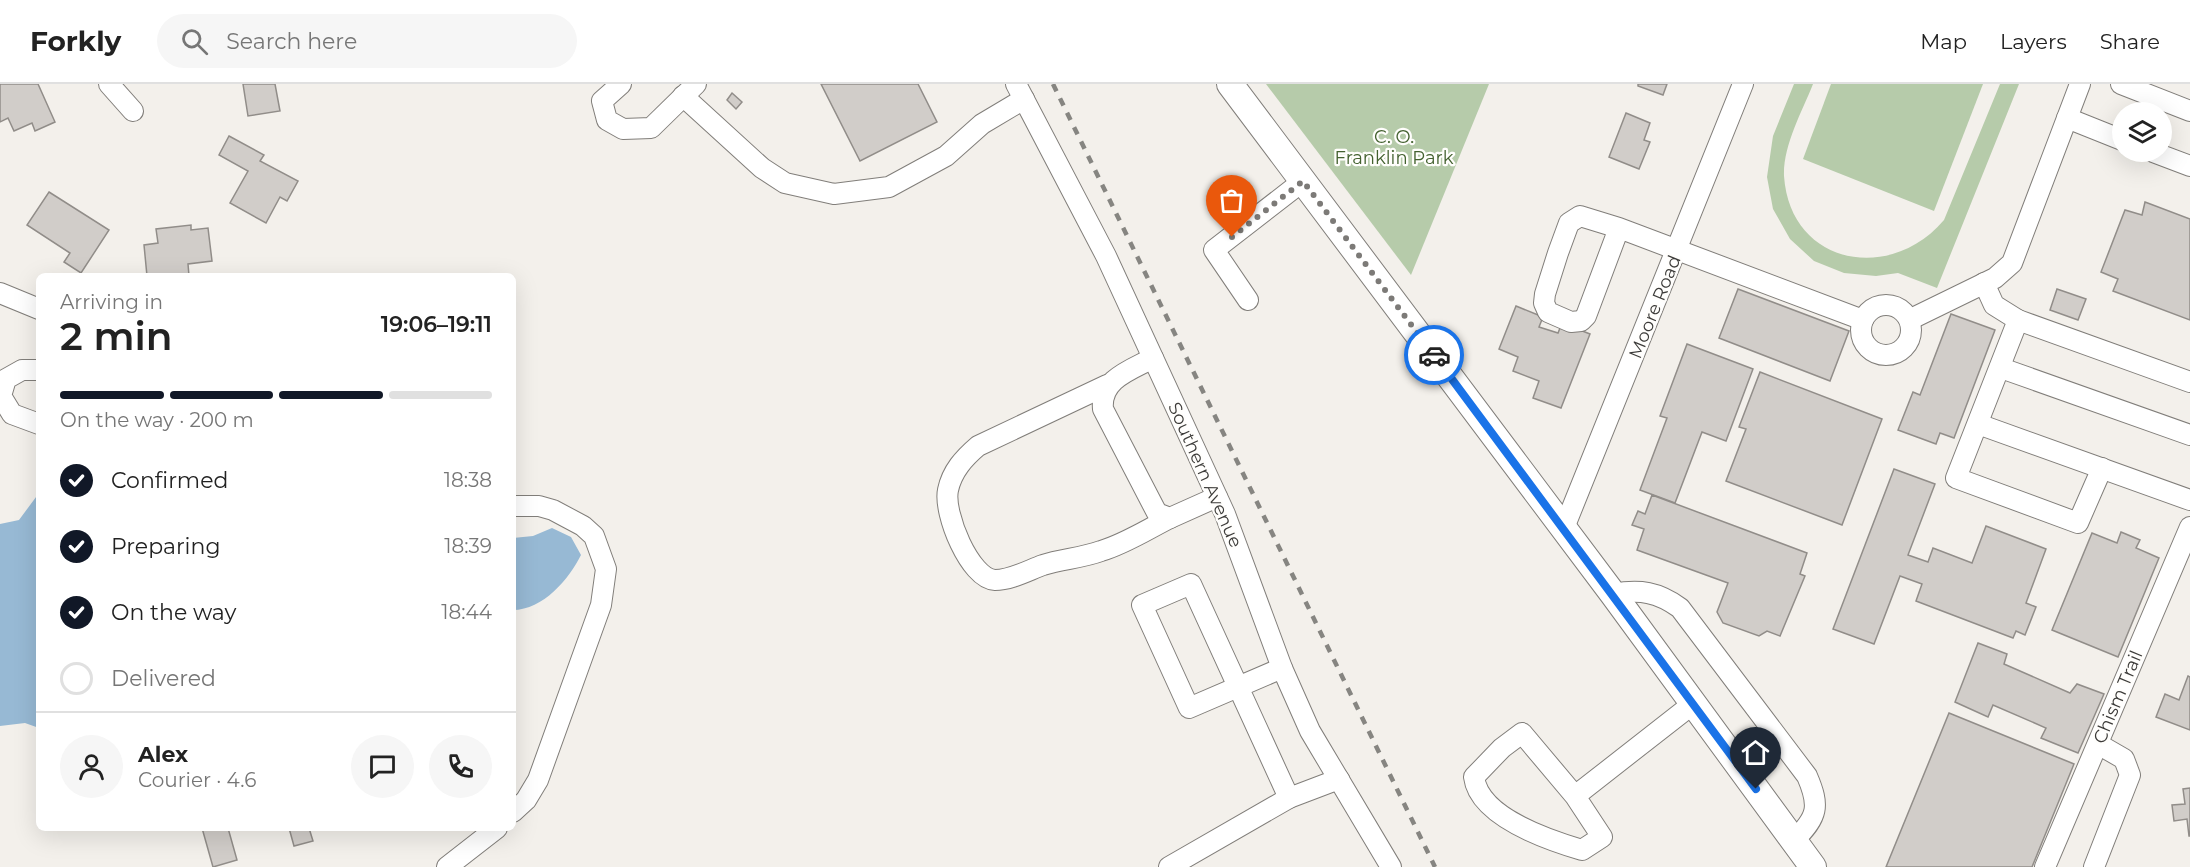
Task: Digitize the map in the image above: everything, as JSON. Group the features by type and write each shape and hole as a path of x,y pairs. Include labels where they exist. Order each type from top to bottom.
{"main road":[{"path":"1230,84 1564,528 1813,867"}],"street":[{"path":"109,84 133,111"},
{"path":"621,84 602,101 607,120 623,129 651,128 690,90 762,168 785,183 834,194 889,187 946,156 1020,92"},
{"name":"Moore Road","path":"1564,528 1743,84"},
{"path":"1911,319 2005,271 2016,254 2080,84"},
{"path":"2121,84 2190,111"},
{"name":"Southern Avenue","path":"1020,92 1106,256 1217,497 1282,668 1310,731 1391,867"},
{"path":"2067,118 2112,136"},
{"path":"2172,159 2190,166"},
{"path":"1248,300 1214,250 1303,181"},
{"path":"1619,228 1586,316 1581,321 1571,322 1548,312 1544,303 1545,294 1569,223 1580,216 1619,228 1863,320"},
{"path":"1984,283 1994,305 2018,320 2190,382"},
{"path":"0,293 36,308"},
{"path":"1879,305 1902,310 1911,319 1912,333 1908,343 1899,352 1887,355 1875,352 1865,345 1861,336 1863,320 1870,309 1879,305"},
{"path":"2018,320 1956,478 2078,523 2102,468"},
{"path":"1153,358 1107,385 978,446 961,460 948,490 947,505 950,520 974,567 982,576 993,580 1004,579 1060,560 1098,552 1217,497"},
{"path":"2001,368 2190,435"},
{"path":"36,370 22,370 6,379 1,387 2,396 12,414 36,423"},
{"path":"1107,385 1102,398 1103,409 1150,502 1157,513 1170,518"},
{"path":"1978,424 2190,500"},
{"path":"516,506 546,508 583,526 594,536 606,568 602,605 538,780 526,800 516,809"},
{"name":"Chism Trail","path":"2045,867 2190,527"},
{"path":"1282,668 1240,686 1189,708 1142,605 1191,584 1240,686 1289,798"},
{"path":"1613,594 1643,591 1669,600 1680,608 1807,776 1816,796 1815,813 1808,826 1794,840"},
{"path":"1575,796 1694,703"},
{"path":"1522,733 1575,796 1602,837 1582,850 1550,841 1504,816 1483,801 1475,789 1474,777 1502,748 1522,733"},
{"path":"2094,867 2130,774 2124,759 2098,744"},
{"path":"1176,866 1289,798 1339,779"},
{"path":"447,867 493,831"}],"green space":[{"name":"C. O. Franklin Park","path":"1266,84 1489,84 1411,275"},
{"path":"1794,84 1813,84 1787,152 1784,176 1790,206 1804,229 1823,246 1846,255 1871,258 1897,253 1922,240 1944,220 2000,84 2019,84 1937,288 1898,273 1876,276 1844,273 1814,261 1790,239 1773,209 1767,177 1773,136"},
{"path":"1831,84 1983,84 1934,211 1803,159"}],"water":[{"path":"36,497 36,727 25,723 0,726 0,524 19,520"},
{"path":"552,528 571,537 581,555 570,574 554,592 535,605 516,610 516,538 533,536"}],"building":[{"path":"0,84 38,84 55,122 35,131 32,123 14,131 8,118 0,122"},
{"path":"243,84 275,84 280,111 248,116"},
{"path":"821,84 918,84 937,122 860,161"},
{"path":"1638,84 1667,84 1663,95 1638,86"},
{"path":"732,93 742,102 736,109 727,100"},
{"path":"1626,113 1650,123 1644,140 1650,142 1639,169 1609,157"},
{"path":"229,136 264,155 260,161 298,181 287,201 280,197 266,223 230,203 248,171 219,155"},
{"path":"49,192 109,230 81,273 64,262 70,253 27,225"},
{"path":"2145,202 2190,219 2190,320 2113,291 2118,279 2101,272 2125,210 2142,215"},
{"path":"191,225 191,230 208,228 212,261 188,264 189,273 147,273 144,245 158,243 156,229"},
{"path":"1738,289 1849,331 1830,381 1719,338"},
{"path":"2057,289 2086,299 2078,320 2050,310"},
{"path":"1516,306 1543,317 1539,327 1558,333 1562,323 1590,334 1561,408 1533,398 1539,381 1513,371 1518,357 1499,349"},
{"path":"1951,314 1995,330 1954,438 1940,433 1936,444 1898,430 1913,392 1920,395"},
{"path":"1687,344 1753,369 1726,441 1702,432 1675,503 1640,490 1667,418 1660,416"},
{"path":"1760,372 1882,419 1842,525 1726,481 1746,429 1739,427"},
{"path":"1894,469 1935,484 1908,555 1928,562 1933,548 1972,563 1986,526 2046,549 2026,603 2036,607 2025,635 2016,631 2013,638 1916,601 1922,584 1900,576 1874,644 1833,629"},
{"path":"1652,495 1807,553 1800,574 1805,576 1780,636 1767,631 1759,636 1723,623 1717,612 1728,583 1637,550 1644,529 1632,525 1638,511 1645,514"},
{"path":"2121,532 2140,540 2136,548 2159,558 2118,657 2052,630 2092,533 2117,543"},
{"path":"1978,643 2007,654 2004,664 2070,693 2077,684 2104,694 2078,753 2041,738 2046,728 1993,705 1988,717 1955,702"},
{"path":"2188,676 2190,677 2190,730 2156,717 2165,694 2179,700"},
{"path":"1949,713 2074,764 2032,867 1886,867"},
{"path":"2190,788 2189,836 2187,819 2174,821 2172,805 2185,804 2183,789"},
{"path":"203,831 229,831 237,860 213,867"},
{"path":"290,831 310,831 313,841 294,846"}],"railway":[{"path":"1053,84 1435,867"}],"way so far":[{"path":"1232,237 1303,181 1434,355"}],"route":[{"path":"1434,355 1756,789"}]}
